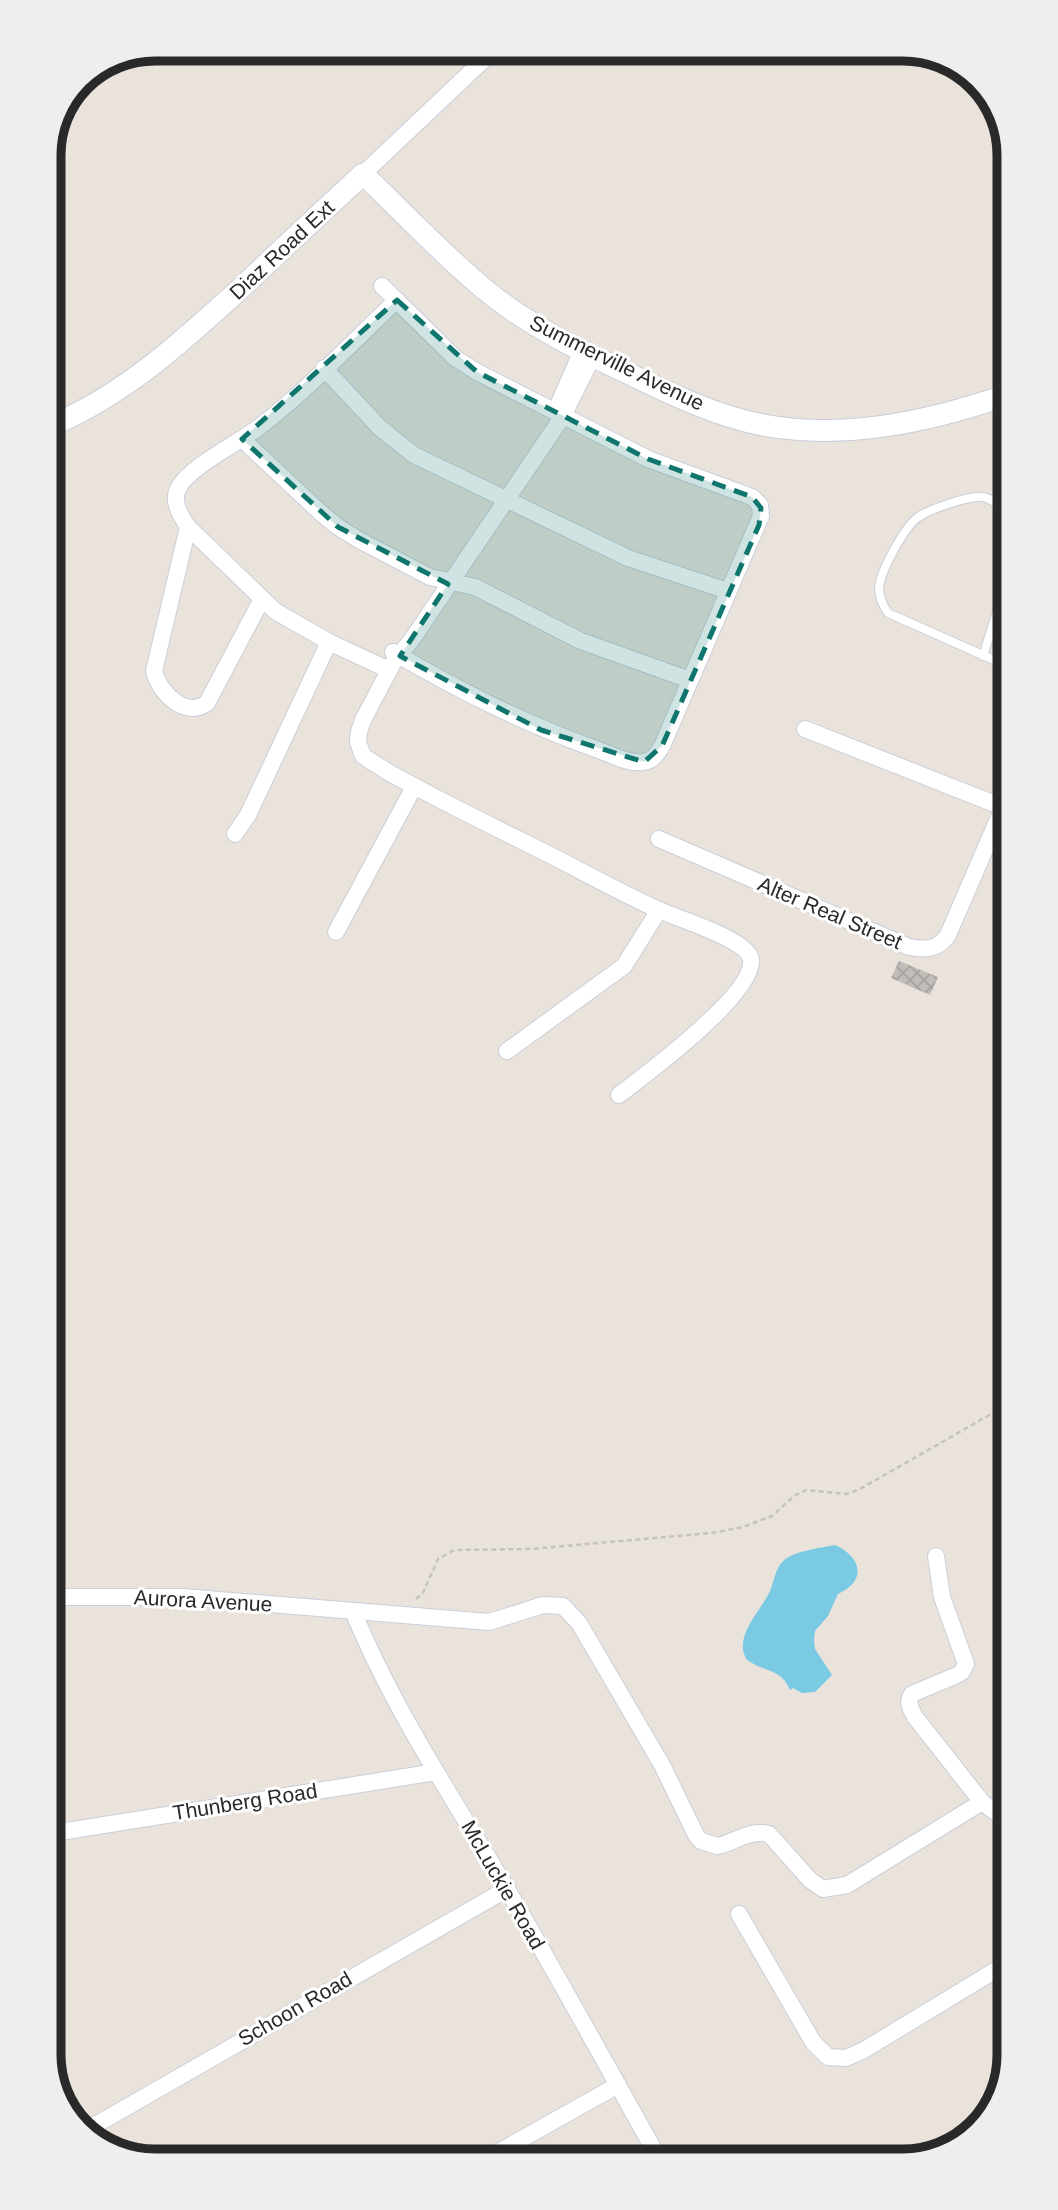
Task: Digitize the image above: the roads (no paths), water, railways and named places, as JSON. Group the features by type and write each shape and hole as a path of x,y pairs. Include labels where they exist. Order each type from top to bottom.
{"street":[{"name":"Diaz Road Ext","path":"61,420 102,400 188,337 482,61"},
{"name":"Summerville Avenue","path":"363,174 482,288 516,313 587,354 680,398 718,412 764,425 872,428 955,413 997,398"},
{"path":"382,286 397,300 455,358 477,372 648,459 742,492 757,500 761,508 759,525 657,754 648,761 638,763 518,719 394,661 330,642 298,626 262,599 188,527 176,502 178,489 195,471 256,429 397,300"},
{"path":"587,354 559,414 394,661 363,720 358,742 363,756 369,762 414,787 659,911 736,942 749,954 751,966 742,983 707,1024 619,1095"},
{"path":"324,368 396,443 414,455 628,558 728,592"},
{"path":"242,439 338,527 445,581 466,583 475,587 581,641 690,680"},
{"path":"188,527 154,671 161,688 177,703 196,709 207,704 262,599"},
{"path":"235,834 248,815 330,642"},
{"path":"805,729 997,803"},
{"path":"336,932 414,787"},
{"name":"Alter Real Street","path":"659,839 909,947 926,949 939,946 948,935 997,824"},
{"path":"507,1051 624,967 659,911"},
{"path":"936,1556 943,1597 966,1664 957,1675 912,1694 909,1706 982,1802 997,1814"},
{"name":"Aurora Avenue","path":"61,1597 183,1597 489,1622 543,1605 556,1605 569,1610 579,1623 662,1765 701,1841 717,1846 751,1832 769,1834 810,1880 823,1889 847,1885 982,1802"},
{"name":"McLuckie Road","path":"353,1611 373,1659 436,1772 507,1889 654,2149"},
{"name":"Thunberg Road","path":"61,1832 436,1772"},
{"name":"Schoon Road","path":"95,2126 507,1889"},
{"path":"739,1914 813,2042 828,2057 846,2057 864,2050 997,1969"},
{"path":"504,2149 618,2085"}],"lane":[{"path":"997,504 985,497 975,497 915,519 881,576 879,586 883,605 888,613 997,662"},
{"path":"983,656 997,611"}],"water":[{"path":"835,1545 851,1556 855,1562 857,1576 854,1583 838,1594 828,1616 815,1631 815,1649 832,1675 815,1692 802,1693 793,1688 790,1690 777,1674 747,1660 743,1651 745,1633 770,1591 783,1561 798,1553"}]}
